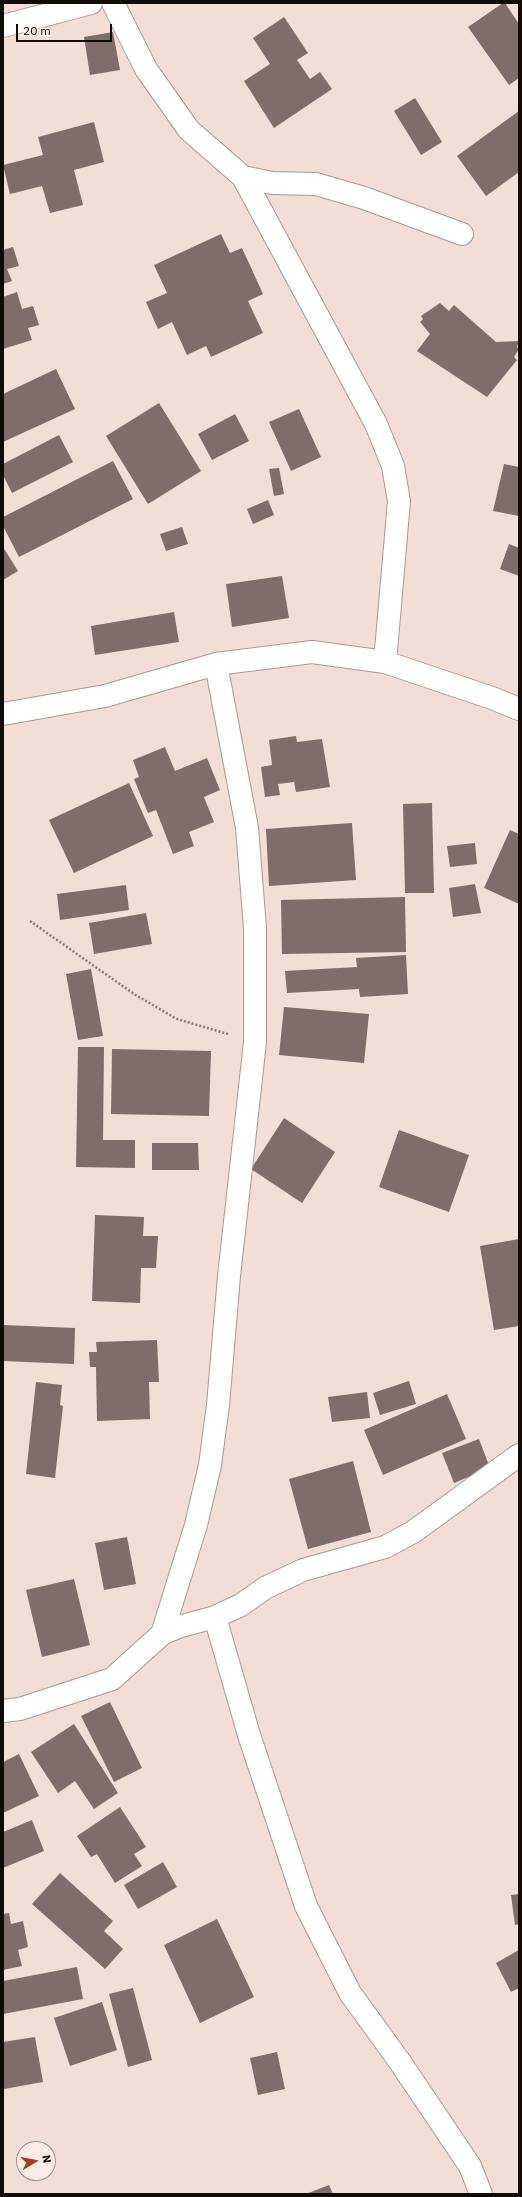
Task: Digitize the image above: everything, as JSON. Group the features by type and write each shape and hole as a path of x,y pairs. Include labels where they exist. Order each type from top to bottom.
{"street":[{"path":"3,26 91,3"},
{"path":"113,3 146,69 189,130 243,177 376,424 393,466 399,500 385,662"},
{"path":"243,177 272,183 316,184 364,198 462,234"},
{"path":"3,714 105,696 216,664 312,652 385,662 492,698 519,710"},
{"path":"162,1634 196,1525 210,1465 218,1405 229,1276 255,1042 255,928 247,828 216,664"},
{"path":"3,1711 20,1709 112,1679 162,1634 178,1627 215,1617 241,1605 265,1588 303,1570 385,1547 413,1532 519,1455"},
{"path":"215,1617 249,1735 306,1906 350,1993 400,2062 470,2166 481,2194"}],"path":[{"path":"30,921 134,994 177,1019 255,1042"}],"building":[{"path":"505,3 519,24 519,78 509,85 468,27"},
{"path":"284,17 308,53 297,60 310,79 320,72 332,89 274,128 244,81 270,64 253,38"},
{"path":"113,32 120,70 90,75 84,37"},
{"path":"415,98 442,142 421,155 394,111"},
{"path":"519,111 519,172 486,196 457,156"},
{"path":"94,122 104,162 74,170 83,205 50,213 42,186 10,194 3,165 43,155 38,137"},
{"path":"221,234 230,253 242,248 263,294 248,301 263,333 211,357 206,346 187,355 172,322 158,329 146,302 167,293 154,265"},
{"path":"13,247 19,266 7,269 12,281 3,284 3,250"},
{"path":"17,292 22,309 33,306 39,325 28,328 32,340 3,349 3,297"},
{"path":"440,303 449,311 454,305 496,342 519,341 517,347 519,349 514,357 517,360 487,397 417,351 430,334 420,322 423,319 421,316"},
{"path":"56,369 75,409 3,442 3,394"},
{"path":"159,403 201,471 148,504 106,436"},
{"path":"299,409 321,457 291,471 269,422"},
{"path":"235,414 249,441 212,460 198,434"},
{"path":"59,435 73,462 12,493 3,475 3,464"},
{"path":"113,461 133,499 19,557 3,526 3,517"},
{"path":"504,464 519,467 519,516 493,511"},
{"path":"279,468 284,494 274,496 269,469"},
{"path":"268,500 274,515 253,524 247,509"},
{"path":"182,527 188,544 166,551 160,534"},
{"path":"509,544 519,548 519,576 500,569"},
{"path":"3,547 18,571 3,580"},
{"path":"282,576 289,618 232,627 226,584"},
{"path":"174,612 179,642 95,655 91,626"},
{"path":"296,736 297,742 322,739 330,787 296,792 294,782 278,784 280,795 265,797 261,767 272,765 269,740"},
{"path":"165,747 175,771 207,758 220,790 204,797 214,822 189,832 194,846 173,854 156,810 148,813 134,779 139,777 133,760"},
{"path":"129,783 153,836 74,873 49,820"},
{"path":"432,803 434,893 405,893 403,804"},
{"path":"352,823 356,880 269,886 266,829"},
{"path":"510,830 519,834 519,904 484,888"},
{"path":"475,843 477,864 450,867 447,846"},
{"path":"475,884 481,913 453,917 449,888"},
{"path":"126,885 129,910 60,920 57,894"},
{"path":"405,897 406,952 282,954 281,900"},
{"path":"146,913 152,944 94,954 89,923"},
{"path":"406,955 408,994 360,997 359,989 287,993 285,971 357,967 356,958"},
{"path":"91,969 103,1036 78,1040 66,974"},
{"path":"284,1007 369,1014 364,1063 279,1055"},
{"path":"78,1047 104,1047 103,1140 135,1140 135,1168 76,1167"},
{"path":"112,1049 211,1051 209,1116 111,1114"},
{"path":"284,1118 335,1152 302,1203 251,1169"},
{"path":"399,1130 469,1155 449,1212 379,1187"},
{"path":"152,1143 198,1143 199,1170 152,1170"},
{"path":"95,1215 144,1217 143,1236 158,1236 156,1268 141,1268 140,1303 92,1301"},
{"path":"519,1239 519,1326 494,1330 480,1246"},
{"path":"3,1325 75,1328 74,1364 3,1361"},
{"path":"157,1340 159,1382 149,1382 150,1419 97,1421 96,1367 90,1367 89,1352 97,1352 96,1342"},
{"path":"409,1381 416,1404 380,1415 373,1393"},
{"path":"36,1382 62,1385 60,1405 63,1406 55,1478 26,1474"},
{"path":"367,1392 370,1418 332,1422 328,1397"},
{"path":"447,1394 466,1439 383,1475 364,1430"},
{"path":"479,1439 490,1468 454,1483 442,1453"},
{"path":"353,1461 371,1532 308,1549 289,1479"},
{"path":"127,1537 136,1584 104,1590 95,1543"},
{"path":"74,1579 90,1645 42,1657 26,1590"},
{"path":"110,1702 142,1768 114,1782 81,1716"},
{"path":"74,1724 118,1793 94,1809 75,1781 58,1793 31,1752"},
{"path":"19,1754 39,1796 3,1813 3,1762"},
{"path":"120,1807 146,1847 134,1854 142,1866 115,1883 97,1854 91,1857 77,1836"},
{"path":"32,1820 44,1851 3,1868 3,1832"},
{"path":"163,1862 177,1887 138,1909 124,1885"},
{"path":"60,1873 113,1921 104,1931 123,1949 105,1969 32,1904"},
{"path":"519,1894 519,1924 515,1925 511,1895"},
{"path":"9,1913 11,1924 23,1921 28,1947 18,1950 22,1966 3,1970 3,1914"},
{"path":"217,1919 254,1997 200,2023 164,1945"},
{"path":"519,1950 519,1988 511,1992 496,1963"},
{"path":"77,1967 83,1999 3,2014 3,1981"},
{"path":"133,1988 152,2060 128,2067 109,1994"},
{"path":"102,2002 117,2050 70,2066 54,2018"},
{"path":"35,2037 43,2082 4,2089 3,2042"},
{"path":"277,2052 285,2089 258,2095 250,2058"},
{"path":"329,2185 333,2194 306,2194"}]}
